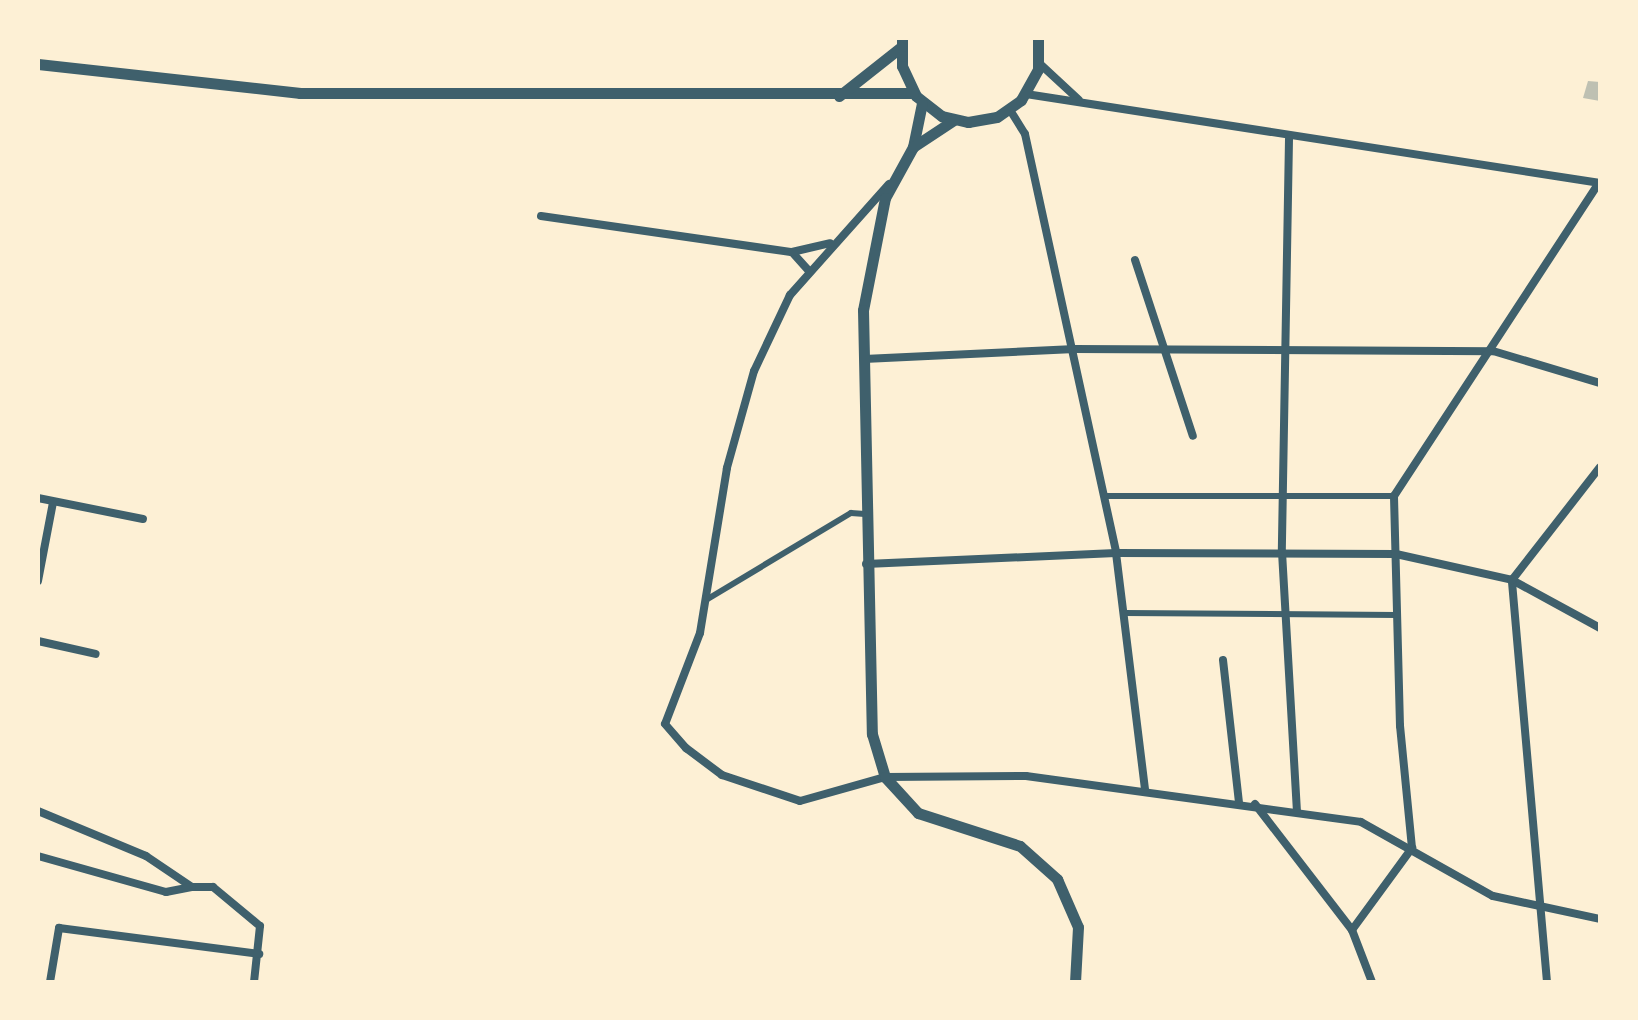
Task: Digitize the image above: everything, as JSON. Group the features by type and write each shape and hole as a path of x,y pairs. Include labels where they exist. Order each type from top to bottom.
{"street":[{"path":"839,96 902,42 913,93 922,103 954,120 983,121 1010,110 1026,94 1039,63 1040,40"},
{"path":"1039,63 1079,100"},
{"path":"38,64 300,93 839,96 913,93"},
{"path":"1026,94 1079,100 1289,139 1600,183 1493,351 1394,496 1397,615 1412,848 1352,930"},
{"path":"922,103 913,147 897,174 871,249 864,359 871,721 885,777 918,813 1009,841 1057,879 1078,927 1075,982"},
{"path":"1010,110 1025,134 1075,349 1105,496 1116,553 1145,790"},
{"path":"913,147 954,120"},
{"path":"1289,139 1282,552 1283,612 1297,812"},
{"path":"897,174 831,243 809,271 754,371 727,468 706,600 688,673 665,724 722,775 787,798 885,777 1026,776 1255,804 1361,822 1493,896 1600,919"},
{"path":"541,216 792,252 831,243"},
{"path":"792,252 809,271"},
{"path":"1135,260 1193,436"},
{"path":"864,359 1075,349 1287,347 1493,351 1600,383"},
{"path":"1547,982 1512,580 1600,467"},
{"path":"1105,496 1394,496"},
{"path":"38,498 143,519"},
{"path":"38,581 53,502"},
{"path":"706,600 851,513 865,514"},
{"path":"866,564 1116,553 1396,554 1512,580 1600,628"},
{"path":"1124,613 1397,615"},
{"path":"38,641 96,654"},
{"path":"1223,660 1239,802"},
{"path":"1255,804 1352,930 1372,982"},
{"path":"38,811 146,856 192,887"},
{"path":"38,856 166,892 213,887 260,926 254,982"},
{"path":"50,982 59,928 259,954"}],"building":[{"path":"1588,81 1600,82 1600,101 1583,98"}]}
